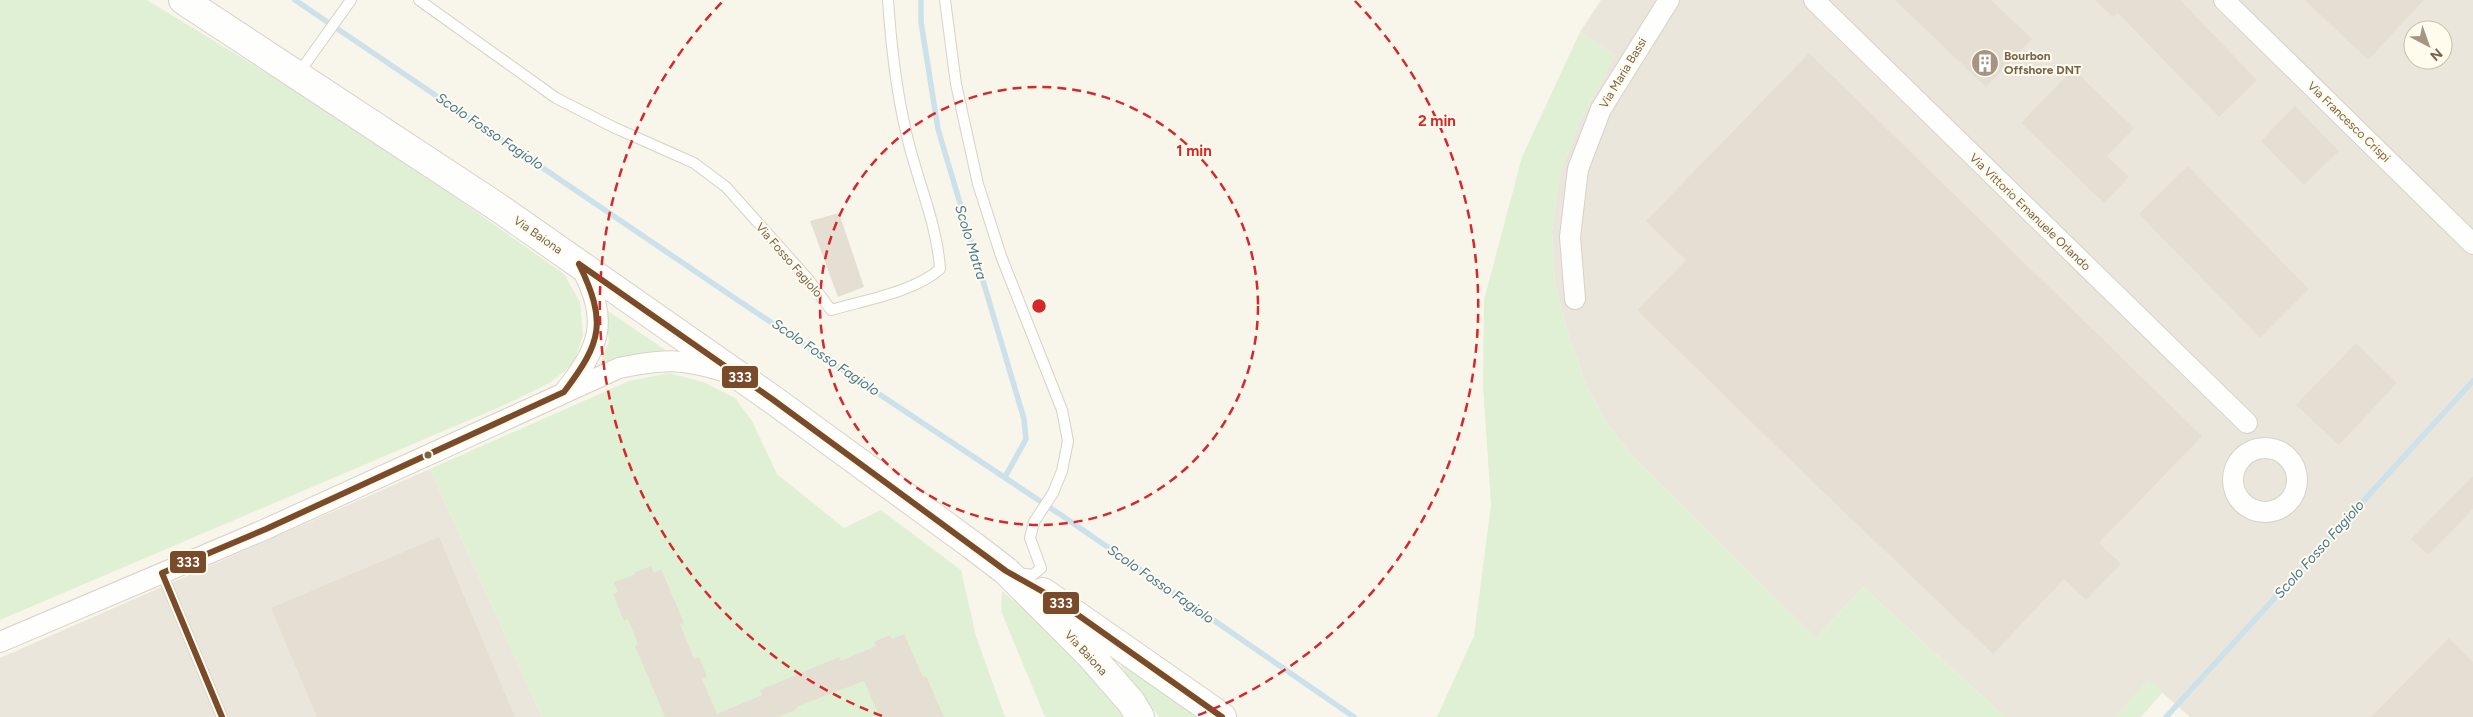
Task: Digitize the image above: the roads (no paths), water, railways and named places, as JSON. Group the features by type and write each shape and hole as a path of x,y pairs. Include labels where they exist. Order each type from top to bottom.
{"main road":[{"name":"Via Baiona","path":"183,0 298,74 579,264 740,377 1006,571 1054,598 1222,717"},
{"name":"Via Baiona","path":"1006,571 1090,656 1130,702 1140,717"}],"street":[{"name":"Via Maria Bassi","path":"1575,299 1570,237 1578,169 1601,109 1669,0"},
{"name":"Via Vittorio Emanuele Orlando","path":"1814,0 2247,423 2256,428 2291,461 2295,471 2295,491 2281,507 2272,511 2252,509 2243,503 2233,486 2233,475 2236,465 2242,457 2251,451"},
{"name":"Via Francesco Crispi","path":"2224,0 2473,244"},
{"path":"564,392 586,364 592,352 598,321 593,292 579,264"},
{"path":"0,642 266,530 620,368 657,360 698,363 740,377"},
{"path":"2247,423 2251,438 2251,451 2268,448 2284,454"}],"lane":[{"path":"298,74 351,0"},
{"name":"Via Fosso Fagiolo","path":"419,0 556,98 613,127 694,163 726,187 810,280 831,310 898,291 930,278 940,269 939,249 906,133 891,48 888,0"},
{"path":"945,0 956,84 978,184 1001,256 1062,410 1068,441 1062,471 1053,492 1034,522 1030,538 1041,568 1033,575 1006,571"},
{"path":"162,573 222,717"}],"waterway":[{"name":"Scolo Fosso Fagiolo","path":"295,0 736,299 1064,517 1354,717"},
{"name":"Scolo Matra","path":"921,0 921,22 938,129 1024,419 1026,439 1005,477"},
{"name":"Scolo Fosso Fagiolo","path":"2166,717 2473,381"}],"place":[{"name":"Bourbon Offshore DNT","path":"1985,63"}]}
